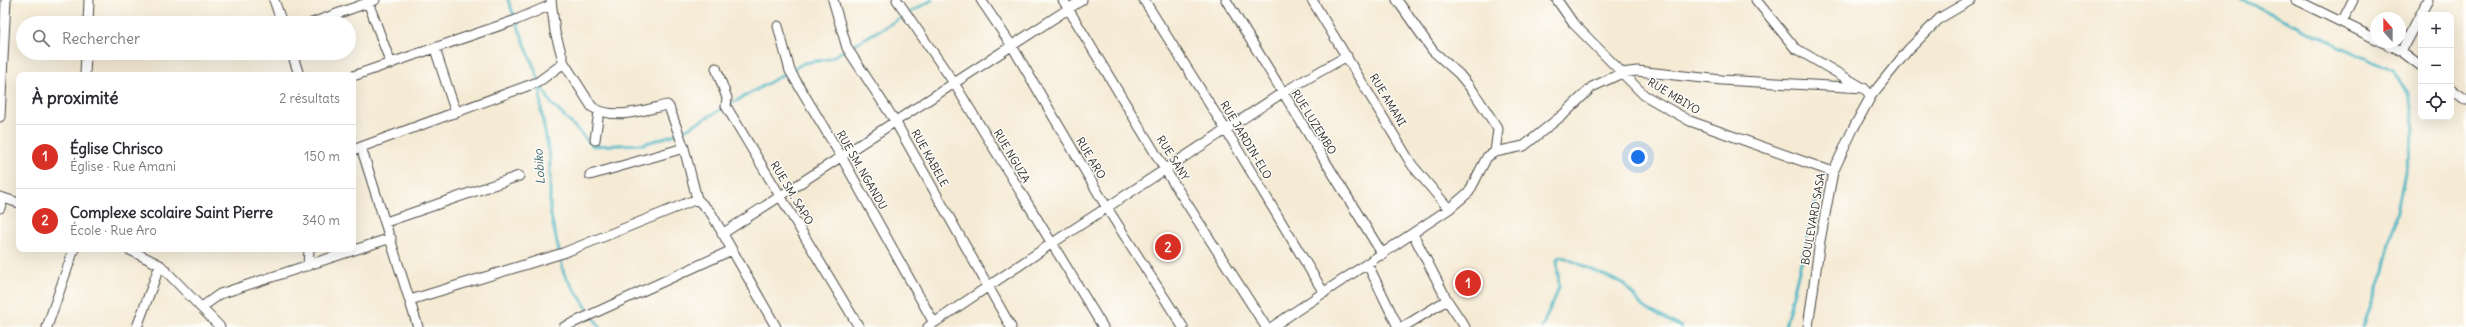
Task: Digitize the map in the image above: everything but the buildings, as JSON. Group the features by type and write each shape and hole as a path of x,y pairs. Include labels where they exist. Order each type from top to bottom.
{"street":[{"path":"0,117 6,0"},
{"path":"88,16 89,0"},
{"path":"274,0 280,16"},
{"name":"RUE KABELE","path":"833,0 847,48 895,121 1011,327"},
{"name":"RUE NGUZA","path":"897,0 954,83 1103,327"},
{"name":"RUE ARO","path":"981,0 1012,46 1107,208 1183,327"},
{"name":"RUE SANY","path":"1063,0 1166,171 1266,327"},
{"path":"722,234 1082,0"},
{"name":"RUE JARDIN-ELO","path":"1144,0 1226,130 1324,293"},
{"name":"RUE LUZEMBO","path":"1226,0 1282,94 1383,255"},
{"name":"RUE AMANI","path":"1312,0 1412,166 1449,209"},
{"path":"1397,0 1434,51 1459,74 1473,91 1498,129 1495,152"},
{"name":"RUE MBIYO","path":"1557,0 1573,23 1644,95 1690,121 1833,172"},
{"path":"1756,0 1796,48 1864,88 1871,96"},
{"name":"BOULEVARD SASA","path":"1808,327 1820,241 1833,172 1871,96 1908,50 1940,18 1971,0"},
{"path":"2296,0 2370,36"},
{"path":"2342,22 2353,0"},
{"path":"2401,51 2428,0"},
{"path":"331,16 371,1 391,64"},
{"path":"356,75 436,49 551,3 555,32 564,63 592,107 598,111 628,113 667,105 670,107 684,148 697,200 711,213 776,327"},
{"name":"RUE SM. NGANDU","path":"778,26 790,71 841,156 931,325"},
{"path":"2395,48 2418,64"},
{"path":"436,49 456,113"},
{"path":"931,325 987,286 1166,171 1226,130 1282,94 1347,56"},
{"path":"85,72 86,60"},
{"path":"294,60 298,72"},
{"path":"418,327 386,222 357,149 538,82 564,63"},
{"name":"RUE SM. SAPO","path":"716,68 727,98 726,106 859,327"},
{"path":"1277,326 1449,209 1468,192 1487,158 1495,152 1524,146 1565,113 1592,87 1622,73 1637,71 1722,80 1864,88"},
{"path":"2454,91 2466,100"},
{"path":"595,140 598,111"},
{"path":"590,175 684,148"},
{"path":"386,222 519,176"},
{"path":"0,208 2,197 16,202"},
{"path":"410,300 563,253 697,200"},
{"path":"1413,234 1447,300 1465,327"},
{"path":"356,250 391,238"},
{"path":"564,327 732,250"},
{"path":"47,327 73,252"},
{"path":"134,252 160,265 220,327"},
{"path":"308,266 309,252"},
{"path":"202,307 220,294 350,252"},
{"path":"137,327 160,265"},
{"path":"1368,265 1398,327"},
{"path":"1403,327 1447,300"}],"waterway":[{"name":"Lobiko","path":"508,0 540,83 541,110 550,159 550,211 564,274 600,327"},
{"path":"540,83 551,103 593,146 644,144 679,133 804,63 829,59 932,0"},
{"path":"2242,0 2393,71 2409,93 2414,130 2384,271 2363,327"},
{"path":"1785,327 1817,197"},
{"path":"1542,327 1559,287 1557,259 1561,256 1624,284 1643,307 1681,327"}],"place":[{"name":"Complexe scolaire Saint Pierre","path":"1168,247"},
{"name":"Église Chrisco","path":"1468,283"}]}
